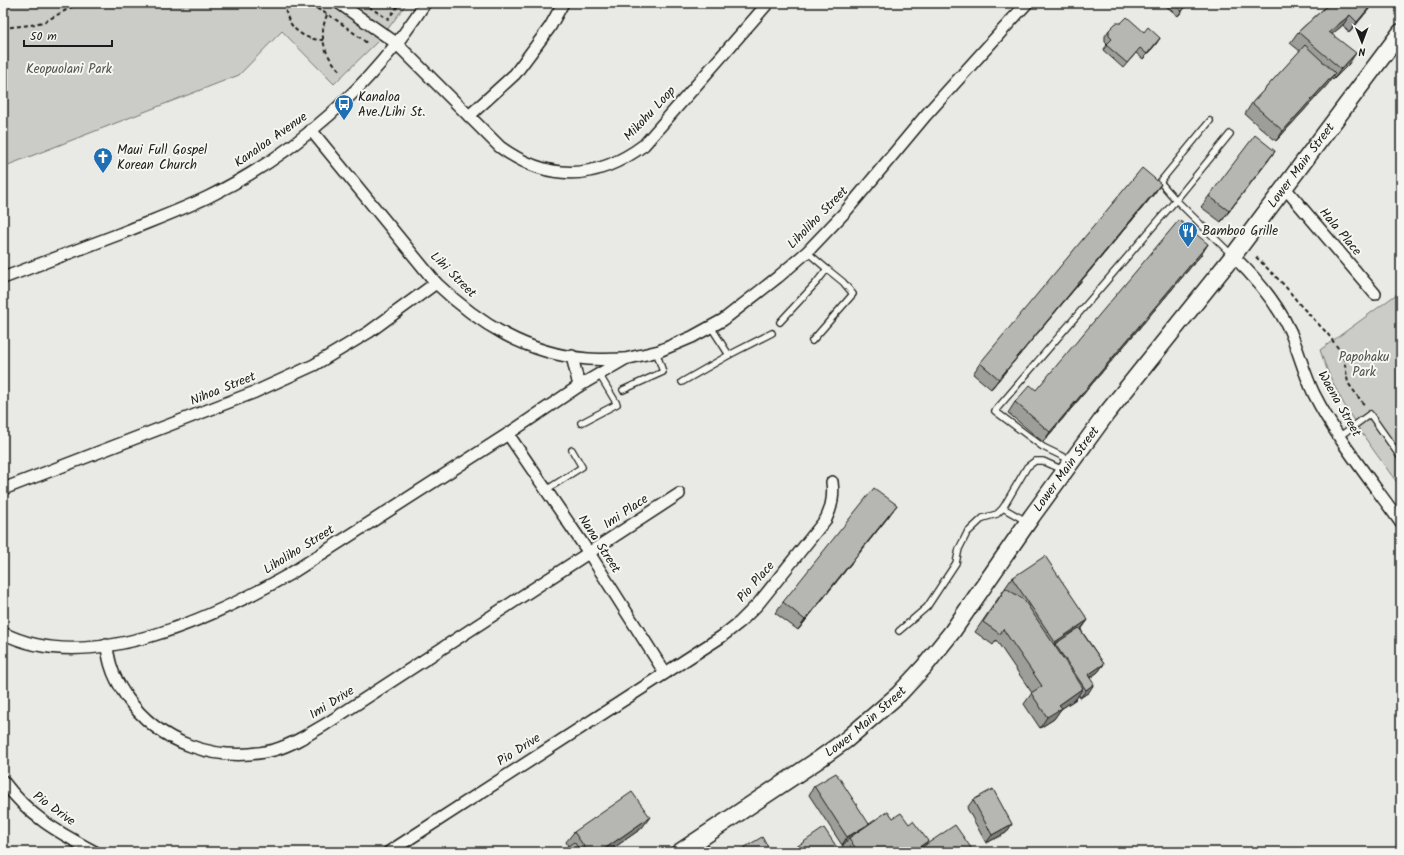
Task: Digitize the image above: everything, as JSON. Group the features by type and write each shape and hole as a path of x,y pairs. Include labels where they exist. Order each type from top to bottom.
{"street":[{"name":"Mikohu Loop","path":"339,3 396,43 500,147 514,157 530,165 546,170 564,173 581,172 615,164 644,145 768,3"},
{"name":"Kanaloa Avenue","path":"3,278 147,223 209,197 266,163 320,123 368,77 410,26 425,3"},
{"path":"469,116 515,74 550,27 563,3"},
{"name":"Liholiho Street","path":"3,633 12,638 31,644 51,648 106,645 136,640 175,629 216,613 253,595 290,574 508,434 579,386 625,359 656,351 692,337 723,320 772,282 807,252 846,212 926,115 1027,3"},
{"name":"Lower Main Street","path":"680,852 846,740 899,694 924,667 952,632 1028,522 1107,413 1233,256 1401,32"},
{"name":"Lihi Street","path":"311,130 436,282 454,300 484,323 516,340 551,352 588,359 625,359"},
{"name":"Hala Place","path":"1285,188 1375,294"},
{"name":"Waena Street","path":"1233,256 1248,270 1279,310 1290,332 1314,394 1340,436 1401,523"},
{"name":"Nihoa Street","path":"3,489 255,392 314,365 369,332 436,282"},
{"path":"572,356 579,386"},
{"name":"Nana Street","path":"508,434 589,553 664,673"},
{"name":"Pio Place","path":"664,673 721,637 740,622 758,604 826,519 832,505 832,482"},
{"name":"Imi Place","path":"589,553 678,494"},
{"name":"Imi Drive","path":"106,645 111,667 120,687 133,706 166,735 186,745 208,752 230,755 253,754 275,750 296,741 326,724 589,553"},
{"name":"Pio Drive","path":"389,852 664,673"},
{"name":"Pio Drive","path":"3,781 36,817 55,830 95,852"}],"lane":[{"path":"1210,121 1160,182 1176,200 1233,256"},
{"path":"1068,466 996,411 1176,200 1230,134"},
{"path":"807,252 843,282 853,294 812,341"},
{"path":"780,322 827,269"},
{"path":"711,326 729,355"},
{"path":"682,382 729,355 772,333"},
{"path":"623,390 663,372 656,351"},
{"path":"581,423 617,404 600,374"},
{"path":"1340,436 1370,414 1401,458"},
{"path":"546,490 582,467 572,450"},
{"path":"899,631 927,607 956,564 959,550 967,534 983,518 997,514 1003,508 1027,467 1035,461 1044,461 1068,466"},
{"path":"1003,508 1028,522"}],"path":[{"path":"3,28 31,25 46,21 80,3"},
{"path":"285,3 286,14 295,30 311,39 323,40"},
{"path":"304,3 348,27 368,44"},
{"path":"363,3 388,19 400,3"},
{"path":"328,15 323,27 323,40 327,55 341,71"},
{"path":"1256,257 1285,286 1301,306 1327,333 1338,348 1344,359 1348,383 1365,406"}],"green space":[{"name":"Keopuolani Park","path":"3,3 407,3 381,38 334,84 282,31 239,75 3,167"},
{"name":"Papohaku Park","path":"1401,291 1401,488 1366,439 1335,388 1320,350"}],"building":[{"path":"1172,3 1188,3 1182,11"},
{"path":"1330,3 1373,3 1357,22 1350,15 1329,32 1356,53 1341,69 1298,32"},
{"path":"1127,17 1144,32 1148,27 1160,38 1147,54 1140,48 1127,63 1106,45 1112,39 1109,36 1109,30 1116,23 1121,23"},
{"path":"1305,45 1335,73 1283,131 1252,103"},
{"path":"1255,135 1275,151 1229,211 1209,196"},
{"path":"1142,168 1161,184 999,379 980,363"},
{"path":"1179,220 1208,244 1050,432 1015,402 1030,385 1036,390"},
{"path":"874,488 897,505 805,620 783,602"},
{"path":"1045,556 1088,620 1055,642 1012,578"},
{"path":"1006,588 1024,600 1083,688 1059,705 1062,708 1047,717 1031,693 1042,686 1003,629 1000,634 983,622"},
{"path":"1079,628 1104,664 1088,675 1094,684 1086,690 1055,644"},
{"path":"836,773 869,824 847,837 814,786"},
{"path":"993,789 1012,824 992,835 973,800"},
{"path":"632,792 650,817 600,852 588,852 574,832"},
{"path":"888,811 893,818 901,813 909,824 913,821 928,841 912,852 858,852 849,838"},
{"path":"955,825 974,852 915,852"},
{"path":"824,828 840,852 789,852"},
{"path":"762,837 771,852 737,852"},
{"path":"574,842 581,852 559,852"}],"place":[{"name":"Kanaloa Ave./Lihi St.","path":"344,121"},
{"name":"Maui Full Gospel Korean Church","path":"103,174"},
{"name":"Bamboo Grille","path":"1188,248"}]}
